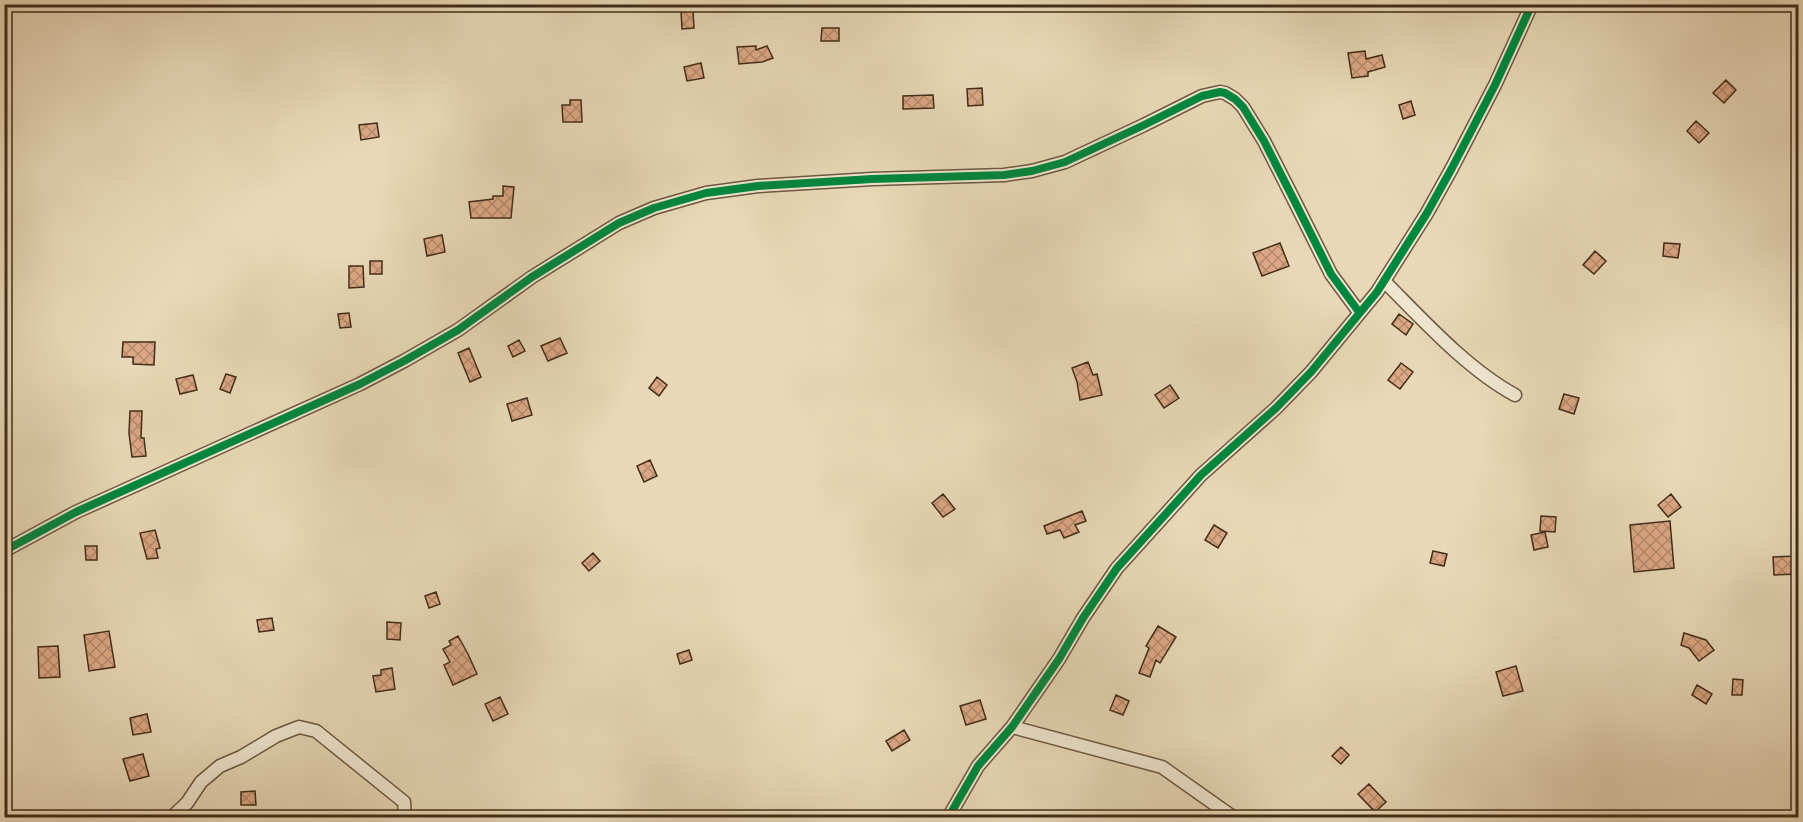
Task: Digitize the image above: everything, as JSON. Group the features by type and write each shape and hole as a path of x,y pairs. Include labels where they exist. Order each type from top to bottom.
{"street":[{"path":"948,818 978,766 1012,727 1118,568 1200,475 1276,408 1311,372 1384,281 1452,168 1495,85 1532,4"},
{"path":"4,551 86,508 404,362 458,330 532,277 619,223 654,208 706,193 758,186 872,179 1004,176 1032,171 1065,162 1202,96 1213,93 1226,93 1243,108 1264,141 1331,274 1359,312"},
{"path":"1384,281 1484,375 1515,394"},
{"path":"171,818 187,803 201,782 220,766 241,757 276,736 299,727 316,732 404,802 405,818"},
{"path":"1012,727 1162,768 1230,815"}],"building":[{"path":"693,10 694,28 682,29 681,11"},
{"path":"822,28 839,28 839,41 821,41"},
{"path":"756,46 756,50 767,46 773,58 762,62 739,64 737,47"},
{"path":"1365,51 1366,59 1382,55 1385,67 1368,72 1368,76 1352,78 1348,53"},
{"path":"701,63 704,78 687,81 684,67"},
{"path":"1726,80 1736,90 1724,103 1713,93"},
{"path":"982,88 983,105 968,106 967,89"},
{"path":"933,95 934,108 903,109 903,96"},
{"path":"570,100 581,100 582,122 563,122 562,105 570,105"},
{"path":"1411,101 1415,115 1403,119 1399,105"},
{"path":"1696,121 1709,133 1699,143 1687,131"},
{"path":"377,123 379,137 361,140 359,125"},
{"path":"503,186 514,187 511,218 471,218 469,202 503,196"},
{"path":"442,235 445,252 427,256 424,239"},
{"path":"1280,243 1289,266 1262,276 1253,253"},
{"path":"1664,243 1680,244 1678,258 1663,256"},
{"path":"1595,251 1606,261 1594,274 1583,265"},
{"path":"370,261 382,261 382,274 370,274"},
{"path":"349,266 363,266 364,287 349,288"},
{"path":"349,313 351,327 340,328 338,314"},
{"path":"1399,314 1413,324 1406,335 1392,324"},
{"path":"560,338 567,353 548,361 541,346"},
{"path":"519,340 525,351 513,357 508,346"},
{"path":"123,342 155,342 154,365 133,364 133,357 122,357"},
{"path":"469,348 481,377 470,382 458,353"},
{"path":"1088,362 1093,375 1097,374 1102,395 1080,400 1072,368"},
{"path":"1401,363 1413,372 1400,389 1388,380"},
{"path":"226,374 236,377 230,393 220,389"},
{"path":"193,375 197,390 180,394 176,379"},
{"path":"657,377 667,385 659,396 649,388"},
{"path":"1170,385 1179,398 1164,408 1155,395"},
{"path":"1564,394 1579,398 1574,414 1559,409"},
{"path":"527,398 532,415 512,421 507,404"},
{"path":"130,411 142,411 141,438 144,438 146,456 132,457 129,433"},
{"path":"650,460 657,476 644,482 637,466"},
{"path":"943,494 955,509 943,517 932,503"},
{"path":"1671,494 1681,507 1668,517 1658,505"},
{"path":"1082,511 1086,521 1075,525 1079,532 1064,538 1060,530 1047,534 1044,526"},
{"path":"1541,516 1556,517 1555,532 1540,531"},
{"path":"1670,521 1674,568 1634,572 1630,525"},
{"path":"1214,525 1227,533 1218,548 1205,540"},
{"path":"155,530 160,548 156,549 158,558 147,559 140,533"},
{"path":"1545,532 1548,547 1534,550 1531,535"},
{"path":"85,546 97,546 97,560 86,560"},
{"path":"1433,551 1447,554 1444,566 1430,563"},
{"path":"593,553 600,561 589,571 582,563"},
{"path":"1798,556 1798,574 1774,575 1773,557"},
{"path":"436,592 440,604 429,608 425,596"},
{"path":"272,618 274,630 259,632 257,620"},
{"path":"387,622 401,623 400,640 387,639"},
{"path":"1158,626 1176,637 1160,663 1156,660 1150,677 1139,673 1149,648 1146,646"},
{"path":"109,631 115,667 89,671 84,635"},
{"path":"1684,633 1706,640 1714,650 1699,661 1689,648 1681,645"},
{"path":"458,636 477,674 453,685 444,665 450,662 443,649 451,645 449,641"},
{"path":"58,646 60,677 39,678 38,647"},
{"path":"689,650 692,660 680,664 677,654"},
{"path":"1516,666 1523,691 1503,696 1496,672"},
{"path":"392,668 395,689 376,692 373,676 381,675 381,670"},
{"path":"1733,679 1743,680 1742,695 1732,695"},
{"path":"1697,685 1712,694 1706,704 1692,695"},
{"path":"1116,695 1129,701 1123,715 1110,710"},
{"path":"500,697 508,714 493,721 485,704"},
{"path":"980,700 986,719 966,725 960,706"},
{"path":"147,714 151,732 133,735 130,718"},
{"path":"904,730 910,740 892,751 886,741"},
{"path":"1341,747 1349,755 1341,764 1332,756"},
{"path":"143,754 149,776 130,781 123,759"},
{"path":"1369,784 1386,802 1375,812 1358,794"},
{"path":"255,791 256,805 241,805 241,792"}],"cycle path":[{"path":"948,818 978,766 1012,727 1117,568 1201,475 1276,408 1311,372 1377,292 1427,213 1452,168 1495,85 1532,4"},
{"path":"4,551 76,512 360,384 404,361 458,330 532,277 619,223 654,208 706,193 758,186 872,179 1004,175 1032,171 1065,162 1202,96 1220,92 1235,99 1243,107 1264,141 1331,274 1359,312"}]}
